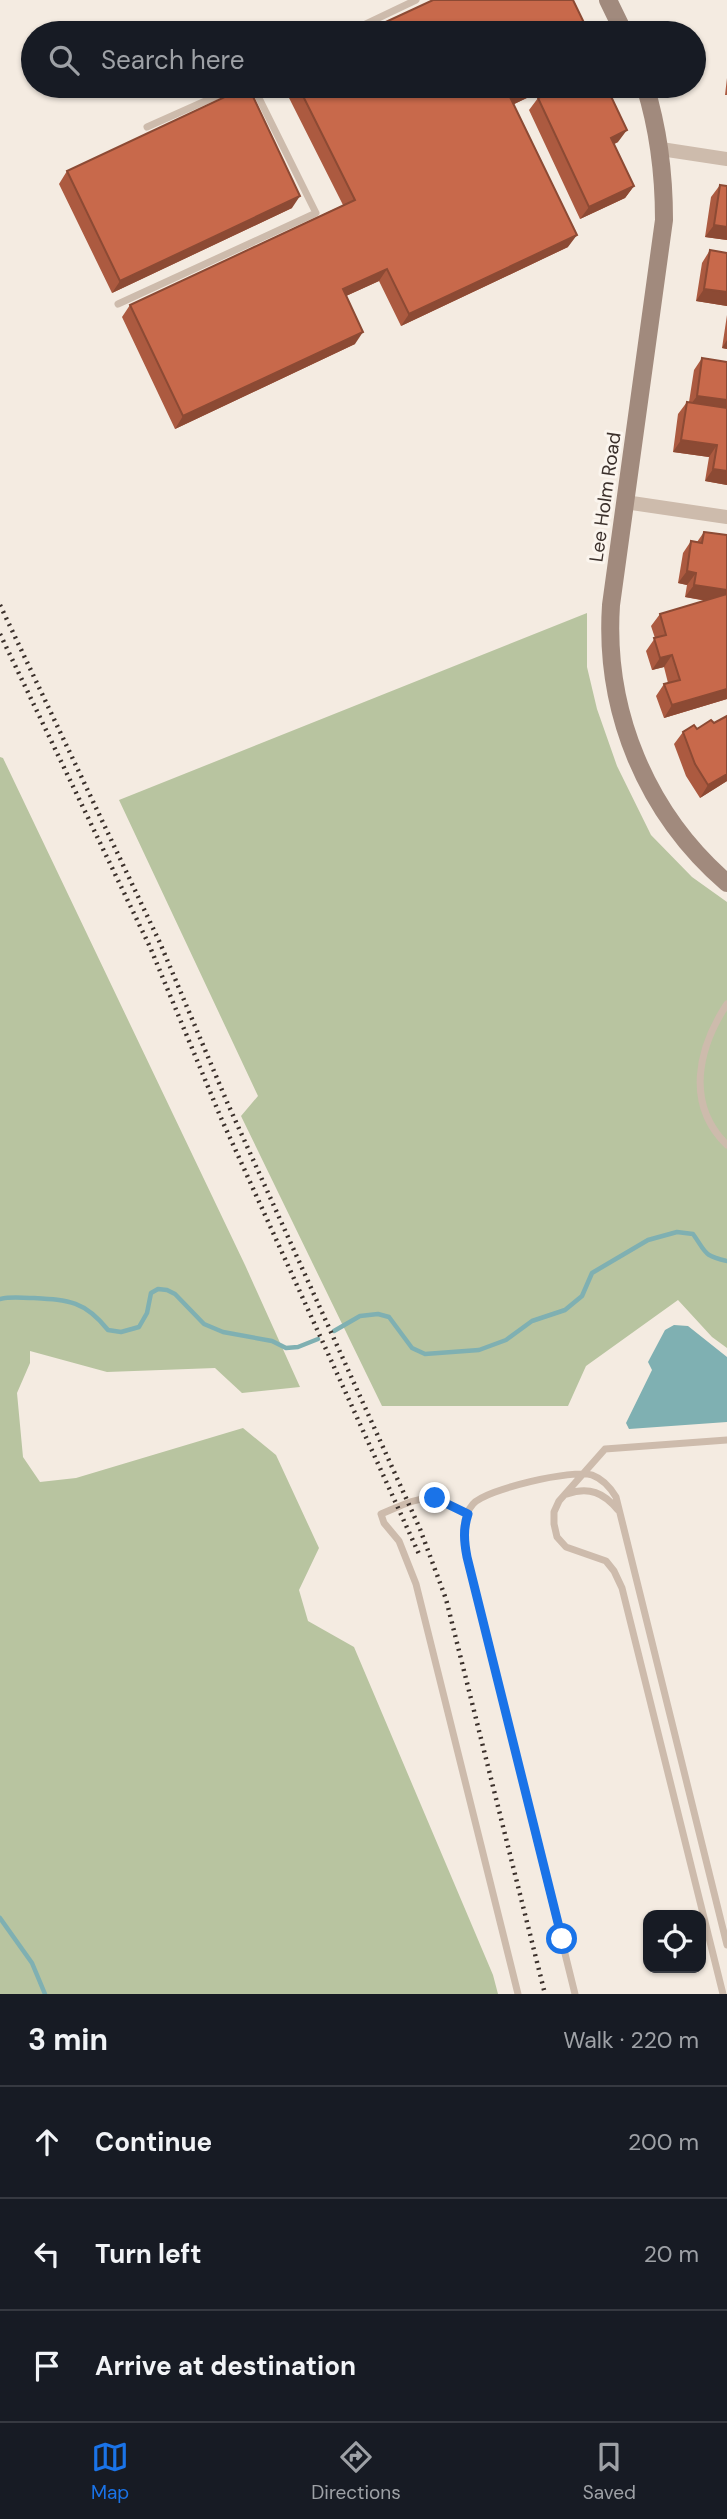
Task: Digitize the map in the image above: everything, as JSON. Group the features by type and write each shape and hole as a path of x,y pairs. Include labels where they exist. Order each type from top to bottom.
{"street":[{"path":"608,0 618,21"},
{"name":"Lee Holm Road","path":"648,98 661,149 664,176 662,242 611,605 612,678 621,718 635,757 656,799 697,853 727,883"},
{"path":"661,149 727,159"},
{"path":"625,502 727,517"}],"lane":[{"path":"373,21 416,0"},
{"path":"147,127 212,98"},
{"path":"118,304 317,213 259,98"},
{"path":"727,1004 709,1034 699,1072 703,1107 710,1123 727,1145"},
{"path":"723,1994 622,1588 606,1561 566,1547 557,1537 554,1512 559,1501 605,1449 727,1440"},
{"path":"575,1994 467,1557 464,1524 471,1506 489,1493 583,1474 603,1480 611,1488 621,1513 727,1945"},
{"path":"559,1501 567,1494 588,1490 609,1499 621,1513"},
{"path":"468,1514 443,1501 427,1497 418,1498 380,1514 399,1541 416,1584 517,1994"}],"green space":[{"path":"587,613 587,667 597,709 617,766 651,835 692,877 727,902 727,1348 712,1337 678,1300 586,1366 568,1406 382,1406 241,1116 258,1096 119,800"},
{"path":"0,757 3,758 245,1265 300,1387 242,1393 215,1368 107,1372 30,1351 30,1363 17,1393 23,1457 40,1482 76,1478 243,1428 276,1455 319,1548 299,1590 308,1621 354,1647 493,1975 498,1994 0,1994"}],"water":[{"path":"674,1325 688,1326 727,1357 727,1422 629,1429 626,1423 652,1370 648,1362 665,1330"}],"building":[{"path":"433,0 573,0 583,21 388,21"},
{"path":"222,98 254,98 300,196 120,281 67,171"},
{"path":"304,98 510,98 577,235 409,314 387,269 343,289 363,332 183,416 130,305 355,200"},
{"path":"538,98 612,98 627,130 611,138 634,186 589,207"},
{"path":"720,185 727,186 727,227 714,225"},
{"path":"710,250 727,253 727,292 704,289"},
{"path":"702,358 727,362 727,400 697,396"},
{"path":"687,402 727,408 727,471 713,469 717,445 681,440"},
{"path":"704,532 727,535 727,590 694,585 696,573 687,571 691,541 702,543"},
{"path":"727,594 727,689 672,705 664,684 680,680 672,655 660,658 654,638 666,635 660,614"},
{"path":"727,716 727,774 708,785 695,764 683,732 694,725 697,729 711,720 714,723"}],"waterway":[{"path":"334,1331 360,1316 378,1314 389,1317 412,1348 425,1354 479,1350 506,1340 532,1321 565,1310 582,1296 592,1273 648,1240 677,1232 693,1234 709,1255 727,1261"},
{"path":"0,1299 17,1297 67,1301 92,1313 108,1330 121,1332 139,1327 147,1313 151,1293 158,1289 167,1290 175,1294 204,1324 223,1332 272,1341 286,1348 298,1347 318,1339"},
{"path":"0,1918 32,1963 45,1994"}],"railway":[{"path":"0,605 160,943 227,1102 420,1529 446,1599 545,1994"},
{"path":"0,634 150,947 221,1118 419,1554"}],"route":[{"path":"435,1498 468,1514 464,1524 467,1557 562,1939"}]}
